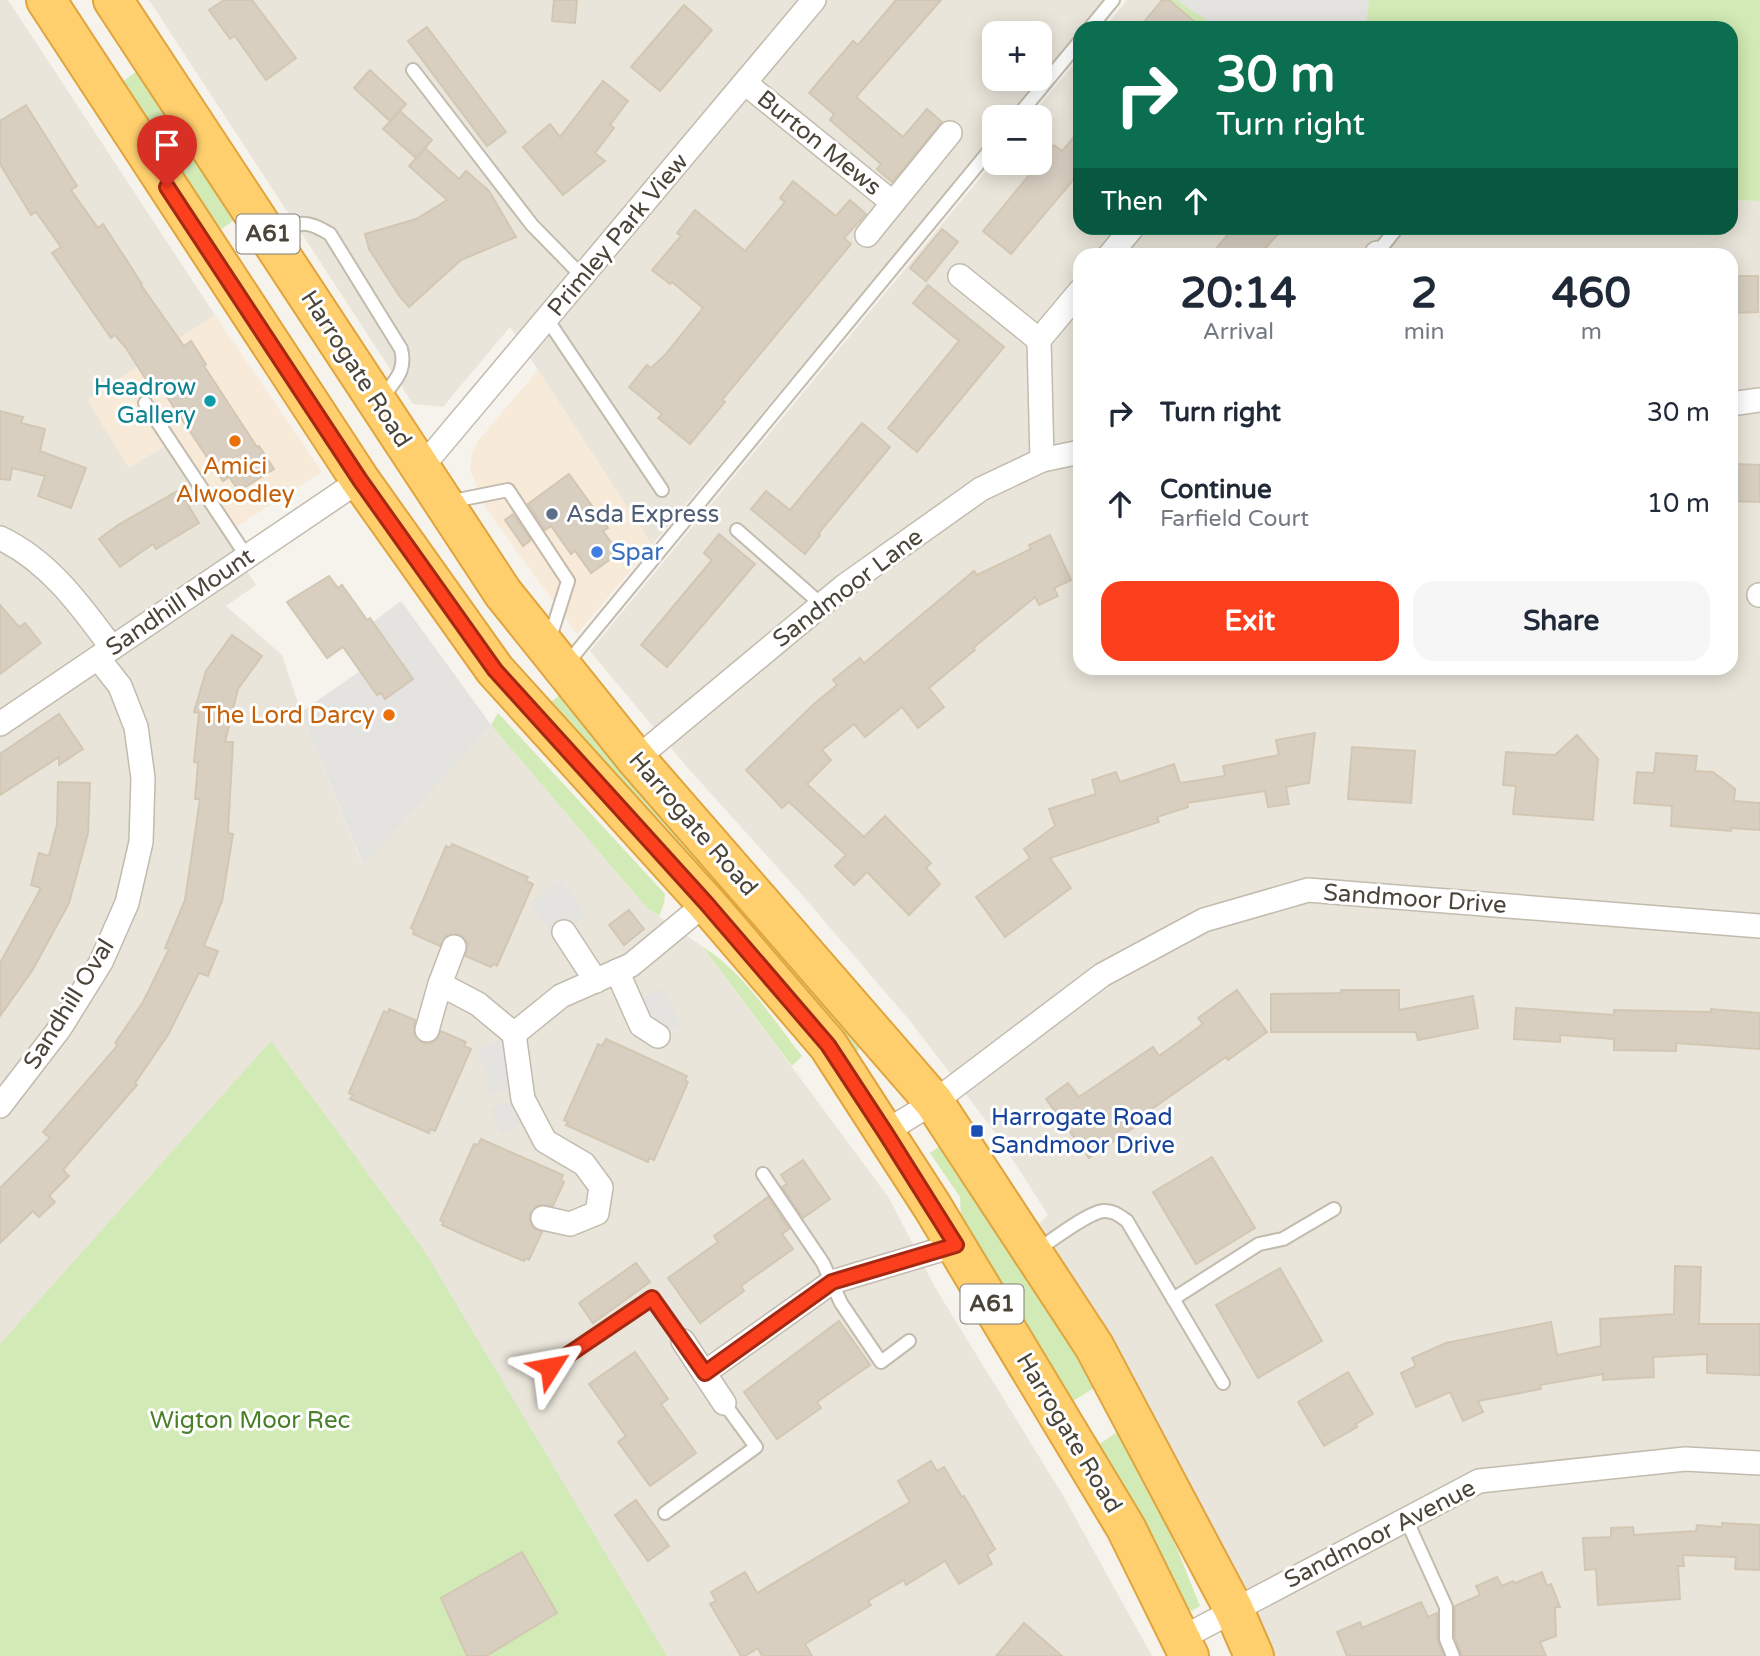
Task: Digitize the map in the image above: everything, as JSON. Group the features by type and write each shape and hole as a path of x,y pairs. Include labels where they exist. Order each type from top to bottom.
{"highway":[{"name":"Harrogate Road","path":"46,0 360,480 495,670 706,903 828,1045 956,1245 1126,1528 1184,1647"},
{"path":"93,0 123,47 118,61 94,77"},
{"name":"Harrogate Road","path":"113,0 503,593 636,759 934,1102 1094,1346 1234,1610 1254,1656"},
{"path":"271,239 253,253 255,275 304,352 301,390"},
{"path":"421,468 429,517 501,627 508,648 495,670"}],"street":[{"name":"Primley Park View","path":"421,468 814,0"},
{"name":"Burton Mews","path":"745,83 893,203"},
{"name":"Burton Mews","path":"867,235 950,133"},
{"path":"961,276 1039,340"},
{"path":"1042,460 1039,340 1073,299"},
{"path":"1738,403 1760,400"},
{"name":"Sandmoor Lane","path":"636,759 844,587 981,489 1042,460 1073,453"},
{"name":"Sandhill Mount","path":"0,724 360,480"},
{"name":"Sandhill Oval","path":"0,538 47,569 81,606 105,653 136,727 143,778 141,842 127,903 101,962 60,1028 0,1106"},
{"name":"Sandmoor Drive","path":"885,1132 934,1102 1102,975 1205,920 1308,890 1760,926"},
{"path":"514,1034 561,996 631,965 706,903"},
{"path":"564,932 606,976 641,1025 658,1036"},
{"path":"427,1030 454,947"},
{"path":"440,984 478,1004 514,1034"},
{"path":"514,1034 514,1063 523,1099 522,1111 545,1141 584,1164 601,1187 597,1213 570,1224 544,1218"},
{"path":"705,1373 832,1282 956,1245"},
{"path":"683,1341 724,1403"},
{"name":"Sandmoor Avenue","path":"1184,1647 1234,1610 1479,1481 1685,1459 1760,1463"}],"lane":[{"path":"1096,21 1113,0"},
{"path":"1027,105 1073,49"},
{"path":"412,69 532,225 583,277"},
{"path":"555,658 982,159"},
{"path":"271,239 300,222 312,223 330,234 401,349 403,370 379,402"},
{"path":"547,319 662,490"},
{"path":"145,403 247,557"},
{"path":"444,503 508,490 568,581 555,658"},
{"path":"737,530 822,605"},
{"path":"763,1174 823,1263 841,1303 881,1362 909,1341"},
{"path":"1173,1299 1259,1244 1283,1239 1334,1209"},
{"path":"1033,1253 1089,1217 1103,1211 1117,1213 1128,1221 1223,1383"},
{"path":"550,1367 652,1298 683,1341"},
{"path":"665,1513 756,1447 724,1403"},
{"path":"1406,1519 1446,1607 1446,1639 1453,1656"}],"shaded area":[{"path":"0,0 8,0 215,315 87,400 165,446 256,585 226,606 282,655 301,712 362,864 491,725 647,908 703,947 889,1198 936,1289 1064,1497 1152,1656 0,1656"},
{"path":"149,0 1108,0 1091,21 1073,21 1073,42 1052,67 1052,21 982,21 982,91 1032,91 1020,105 982,105 982,150 652,545 510,327 443,407 413,404"},
{"path":"1127,0 1170,0 1196,21 1110,21"},
{"path":"1176,0 1368,0 1369,5 1366,21 1208,21"},
{"path":"1073,65 1073,235 1738,235 1738,200 1760,201 1760,1656 1271,1656 1200,1504 1130,1377 1037,1226 1048,1215 997,1135 910,1021 687,767 590,651 982,175 1052,175 1052,105 1040,105"},
{"path":"215,315 322,472 223,535 165,446 129,468 87,400"},
{"path":"538,370 652,545 577,634 485,507 470,469 472,452 479,440"},
{"name":"The Lord Darcy","path":"401,601 491,725 363,865 301,712 360,671 378,695 413,679 373,622"},
{"path":"561,880 587,915 555,938 530,903"},
{"path":"663,988 680,1025 658,1036 640,999"},
{"path":"500,1040 510,1065 509,1088 489,1095 487,1071 477,1052"},
{"path":"510,1100 522,1125 501,1134 490,1109"}],"green space":[{"path":"1170,0 1760,0 1760,201 1738,200 1738,21 1196,21"},
{"path":"141,68 240,216 216,233 117,86"},
{"path":"562,693 836,1005 844,1028 860,1048 852,1056 546,706"},
{"path":"498,713 665,894 659,916 647,908 491,725"},
{"path":"703,947 744,982 802,1056 792,1066"},
{"name":"Wigton Moor Rec","path":"271,1041 425,1252 667,1656 0,1656 0,1344"},
{"path":"938,1147 959,1168 1099,1385 1068,1404 961,1219 960,1197 930,1153"},
{"path":"1123,1428 1144,1467 1200,1606 1192,1611 1178,1601 1094,1448"}],"building":[{"path":"224,0 252,0 296,58 266,80 235,36 230,39 209,10"},
{"path":"554,0 577,0 575,23 552,21"},
{"path":"896,0 941,0 856,97 903,137 927,109 942,122 892,182 877,169 881,164 830,120 834,114 809,93 853,41 858,45"},
{"path":"1162,0 1169,0 1194,21 1145,21"},
{"path":"684,5 712,30 660,91 631,67"},
{"path":"427,27 506,132 487,146 408,41"},
{"path":"370,70 406,104 390,121 354,88"},
{"path":"603,81 628,101 610,125 614,128 595,153 605,161 563,195 523,147 550,124 560,137"},
{"path":"26,105 77,186 71,190 98,228 103,224 184,346 191,341 206,364 204,366 274,469 239,491 229,477 223,481 157,382 150,386 126,348 115,335 111,338 52,253 61,247 36,212 31,215 0,164 0,121"},
{"path":"400,111 432,140 416,158 383,129"},
{"path":"1073,138 1073,180 1011,254 983,231 1029,175 1052,175 1054,145 1062,151"},
{"path":"425,148 459,179 466,171 489,191 516,237 461,260 409,307 369,249 365,234 416,219 447,200 409,166"},
{"path":"793,181 836,216 850,200 866,214 844,238 851,244 722,400 725,402 690,444 658,418 662,414 629,387 647,365 651,368 665,355 703,308 672,282 670,284 652,270 681,236 677,233 695,210 745,251 785,202 780,198"},
{"path":"942,229 958,242 926,281 910,268"},
{"path":"1227,235 1277,235 1266,248 1217,248"},
{"path":"1738,276 1758,276 1758,312 1738,313"},
{"path":"928,285 1004,347 917,452 888,428 959,341 913,303"},
{"path":"0,411 23,417 21,423 45,429 40,451 86,468 71,508 38,496 45,476 12,468 10,480 0,479"},
{"path":"862,423 890,447 818,534 820,535 805,554 751,509 766,491 790,510"},
{"path":"1738,464 1760,465 1760,502 1738,501"},
{"path":"569,474 608,528 603,531 619,553 591,573 575,551 571,554 551,526 545,530 528,504"},
{"path":"179,490 199,523 156,549 153,544 120,567 99,539"},
{"path":"513,514 531,540 523,546 505,520"},
{"path":"719,534 755,564 667,667 641,645 712,560 704,553"},
{"path":"1050,535 1071,580 1054,588 1058,596 1039,605 1035,597 929,688 944,707 918,728 902,707 865,737 854,724 822,750 831,760 807,784 864,837 885,816 931,863 926,868 940,884 909,915 867,872 854,885 835,866 846,855 789,802 782,808 746,770 837,685 833,680 860,658 864,663 974,571 977,575 1031,549 1029,545"},
{"path":"329,576 338,588 342,585 367,620 370,618 413,679 385,699 381,693 377,695 343,647 327,658 287,602"},
{"path":"0,605 19,627 25,623 41,643 0,674"},
{"path":"232,635 262,656 238,689 225,742 233,742 228,833 233,834 222,901 204,946 218,951 208,976 199,973 168,1035 135,1083 137,1085 63,1170 69,1176 49,1196 55,1202 39,1217 33,1211 0,1243 0,1188 50,1138 43,1132 118,1045 115,1043 143,1002 169,949 165,948 185,900 200,799 195,799 198,763 194,762 199,713 194,712 206,671"},
{"path":"59,714 83,749 59,765 59,757 0,795 0,754"},
{"path":"1315,733 1309,783 1286,787 1289,804 1268,807 1265,791 1187,803 1188,807 1157,817 1159,822 1050,858 1071,888 1005,937 976,897 1030,858 1024,849 1055,826 1049,809 1096,794 1092,780 1116,772 1120,782 1174,764 1180,783 1225,776 1223,766 1279,755 1276,740"},
{"path":"1577,735 1598,759 1593,820 1513,814 1516,786 1503,785 1506,752 1555,755"},
{"path":"1352,747 1415,751 1411,803 1348,799"},
{"path":"1656,753 1697,756 1695,771 1713,772 1735,789 1734,801 1760,803 1760,830 1731,828 1731,831 1671,826 1672,806 1634,803 1637,772 1654,773"},
{"path":"58,782 90,783 88,833 69,903 32,971 0,1016 0,963 41,888 31,885 39,853 49,856 57,824"},
{"path":"452,844 528,877 526,881 533,884 497,966 493,964 491,967 465,956 468,944 458,934 446,936 440,946 413,934 414,930 411,928 446,846 450,848"},
{"path":"629,910 644,929 624,945 609,925"},
{"path":"1237,990 1267,1032 1149,1111 1152,1115 1089,1158 1046,1099 1068,1083 1079,1097 1153,1047 1159,1056 1203,1024 1198,1018"},
{"path":"1341,990 1399,990 1399,1010 1473,996 1478,1028 1418,1040 1416,1032 1271,1032 1271,994 1341,993"},
{"path":"1516,1008 1614,1015 1614,1010 1711,1012 1711,1009 1760,1013 1760,1049 1676,1043 1676,1051 1614,1050 1614,1039 1560,1035 1560,1042 1514,1039"},
{"path":"389,1009 415,1020 414,1034 423,1043 430,1044 436,1040 441,1031 466,1042 464,1046 471,1049 435,1131 430,1129 429,1133 350,1099 353,1095 349,1093 384,1011 388,1013"},
{"path":"606,1039 687,1076 685,1080 688,1082 654,1160 649,1158 648,1162 566,1125 568,1122 564,1120 598,1044 602,1046"},
{"path":"481,1139 563,1175 561,1180 564,1182 553,1206 538,1205 530,1214 533,1228 542,1232 529,1260 525,1258 524,1261 481,1243 442,1225 444,1222 440,1220 474,1144 478,1145"},
{"path":"1212,1157 1255,1228 1196,1264 1153,1192"},
{"path":"803,1160 830,1199 803,1218 782,1187 787,1184 781,1175"},
{"path":"768,1197 789,1229 782,1234 793,1249 741,1286 744,1291 700,1323 668,1278 718,1242 714,1236"},
{"path":"636,1263 650,1282 593,1323 579,1303"},
{"path":"1675,1266 1701,1267 1699,1324 1760,1324 1760,1375 1707,1373 1707,1354 1653,1357 1654,1377 1603,1380 1603,1374 1540,1385 1541,1389 1478,1401 1483,1412 1463,1421 1450,1392 1416,1407 1401,1373 1416,1366 1412,1358 1446,1343 1551,1322 1557,1355 1601,1346 1600,1319 1674,1314"},
{"path":"1280,1268 1322,1341 1258,1378 1216,1305"},
{"path":"839,1321 870,1365 817,1402 821,1408 777,1439 744,1392"},
{"path":"635,1352 668,1399 661,1404 696,1453 650,1486 618,1442 626,1436 589,1384"},
{"path":"1348,1372 1373,1414 1356,1424 1357,1427 1324,1446 1298,1402"},
{"path":"931,1461 937,1471 944,1467 962,1497 964,1496 995,1549 987,1555 992,1564 959,1584 945,1561 906,1585 904,1580 868,1601 871,1605 805,1644 812,1656 762,1656 758,1648 741,1656 710,1604 716,1601 711,1592 745,1572 757,1593 910,1502 898,1481"},
{"path":"636,1500 669,1546 648,1561 615,1515"},
{"path":"1722,1523 1760,1525 1760,1570 1735,1569 1736,1557 1683,1555 1684,1566 1678,1566 1680,1599 1598,1605 1596,1569 1585,1570 1583,1538 1611,1537 1611,1528 1633,1527 1634,1535 1696,1531 1697,1525 1722,1527"},
{"path":"522,1552 557,1613 486,1656 467,1656 441,1598"},
{"path":"1542,1572 1547,1586 1551,1584 1560,1607 1555,1607 1556,1636 1540,1642 1546,1656 1462,1656 1455,1637 1455,1606 1480,1595 1476,1586 1497,1577 1502,1586"},
{"path":"1421,1602 1428,1617 1437,1613 1437,1640 1444,1656 1347,1656 1337,1632 1360,1622 1362,1628"},
{"path":"1024,1623 1062,1656 996,1656"}],"place":[{"name":"Headrow Gallery","path":"210,401"},
{"name":"Amici Alwoodley","path":"235,441"},
{"name":"Asda Express","path":"552,514"},
{"name":"Spar","path":"597,552"},
{"name":"The Lord Darcy","path":"389,715"},
{"name":"Harrogate Road Sandmoor Drive","path":"977,1131"}],"route":[{"path":"167,187 360,480 495,670 706,903 828,1045 956,1245 832,1282 705,1373 652,1298 550,1367"}]}
